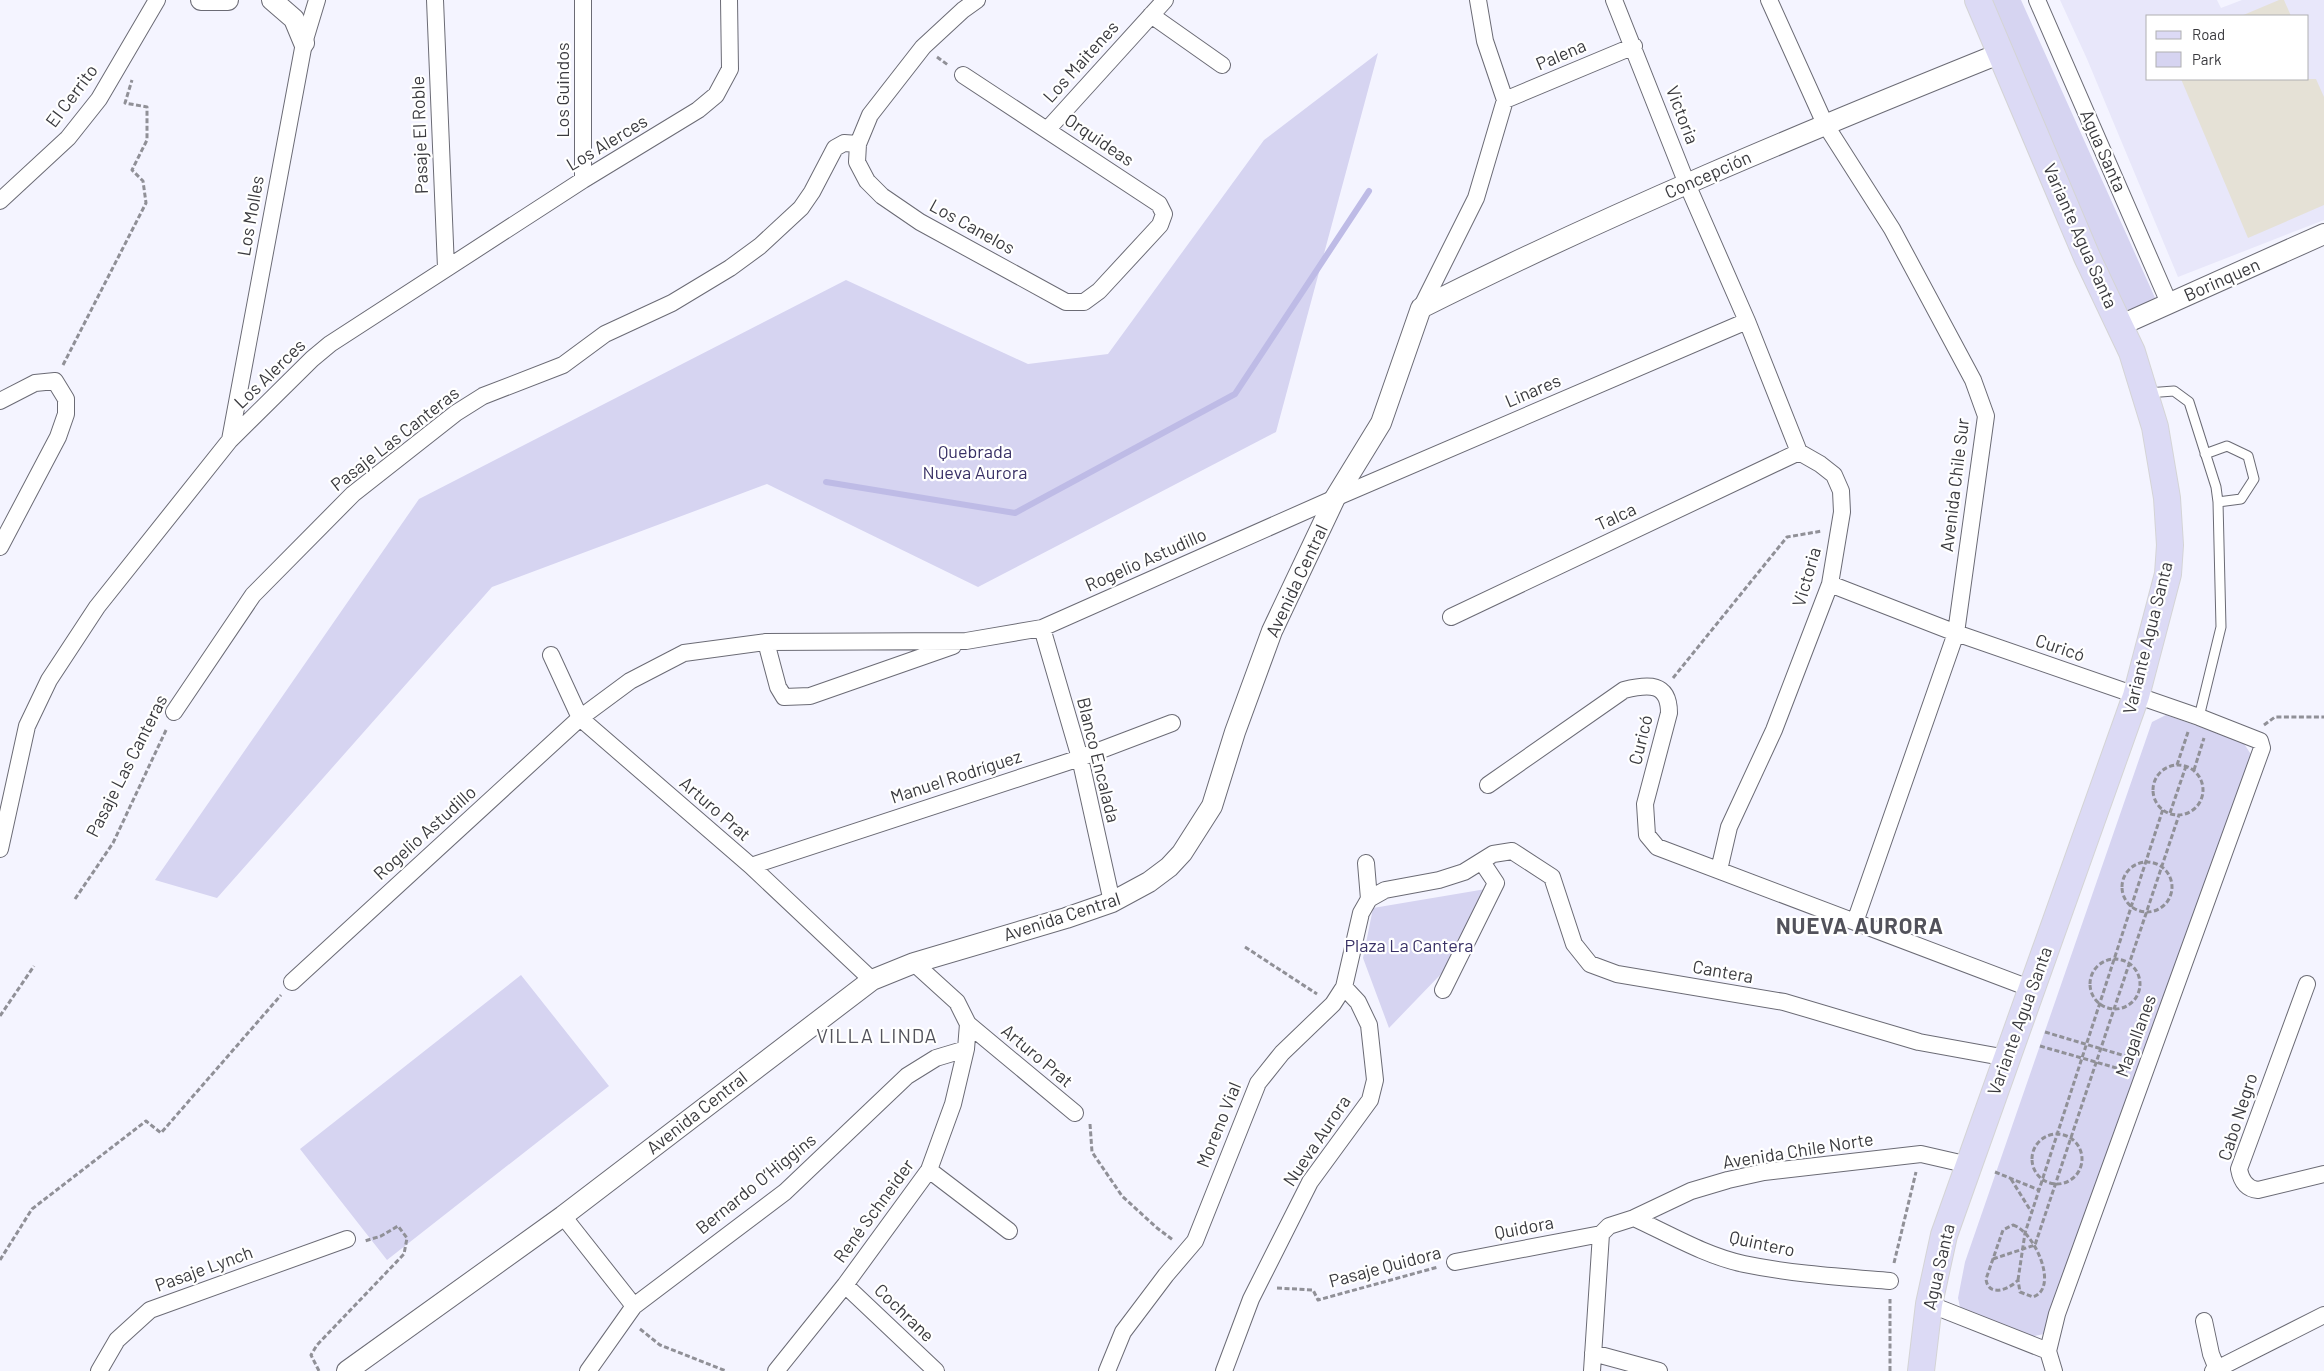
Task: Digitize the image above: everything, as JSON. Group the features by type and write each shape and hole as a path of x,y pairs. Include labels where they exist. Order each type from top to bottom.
{"main road":[{"name":"Variante Agua Santa","path":"1969,1165 2136,696 2168,574 2170,544 2156,427 2132,352 2087,258 1978,0"},
{"name":"Agua Santa","path":"1921,1371 1930,1304 1944,1235 1969,1165"}],"street":[{"name":"El Cerrito","path":"0,201 68,138 99,99 157,0"},
{"path":"201,0 228,0"},
{"path":"272,0 294,19 304,43"},
{"name":"Los Molles","path":"230,440 304,43 317,0"},
{"name":"Pasaje El Roble","path":"435,0 446,268"},
{"name":"Los Guindos","path":"583,0 583,180"},
{"name":"Los Alerces","path":"0,849 26,726 49,680 97,607 230,440 312,359 330,344 583,180 698,110 716,95 730,69 729,0"},
{"path":"858,144 870,115 923,48 963,10 977,0"},
{"name":"Los Maitenes","path":"1047,130 1165,0"},
{"path":"1478,0 1485,41 1505,100"},
{"name":"Victoria","path":"1614,0 1634,46 1687,184 1747,321 1799,452 1820,464 1834,475 1842,491 1840,528 1830,584 1774,730 1729,827 1719,870"},
{"name":"Avenida Chile Sur","path":"1769,0 1825,124 1892,229 1973,380 1986,416 1956,633 1855,922"},
{"name":"Agua Santa","path":"2036,0 2169,303"},
{"path":"1151,15 1222,66"},
{"name":"Palena","path":"1505,100 1634,46"},
{"name":"Concepción","path":"1421,308 1522,257 1687,184 1825,124 2001,53"},
{"name":"Orquideas","path":"963,75 1159,204 1164,214 1160,225 1099,291"},
{"name":"Avenida Central","path":"347,1371 563,1216 872,980 914,963 1066,918 1112,902 1128,895 1170,867 1212,806 1235,732 1272,631 1335,498 1381,423 1421,308 1476,198 1505,100"},
{"name":"Pasaje Las Canteras","path":"174,712 253,595 353,494 456,413 483,396 563,364 605,334 672,303 730,268 760,246 801,208 812,192 835,148 844,144 858,144"},
{"name":"Los Canelos","path":"858,144 857,162 867,181 882,196 920,222 1066,302 1084,302 1099,291"},
{"name":"Borinquen","path":"2119,326 2324,234"},
{"name":"Linares","path":"1335,498 1747,321"},
{"path":"0,401 36,383 55,381 66,399 66,414 61,429 0,547"},
{"name":"Talca","path":"1451,617 1799,452"},
{"name":"Rogelio Astudillo","path":"292,982 580,718 630,682 684,653 766,642 966,641 1042,628 1335,498"},
{"name":"Curicó","path":"1830,584 1956,633 2136,696"},
{"name":"Blanco Encalada","path":"1042,628 1080,758 1112,902"},
{"name":"Rogelio Astudillo","path":"766,642 778,686 784,697 810,696 966,641"},
{"name":"Arturo Prat","path":"551,655 580,718 751,866 872,980"},
{"name":"Curicó","path":"1488,785 1624,690 1645,685 1663,690 1669,700 1669,713 1645,804 1647,835 1657,847 1719,870"},
{"path":"2136,696 2249,735"},
{"name":"Manuel Rodríguez","path":"751,866 1080,758 1172,723"},
{"name":"Magallanes","path":"2048,1351 2058,1314 2262,748 2260,741 2249,735"},
{"name":"Cantera","path":"1487,858 1512,851 1552,877 1574,944 1590,964 1617,974 1784,1002 1918,1042 2007,1058"},
{"path":"1369,899 1385,890 1439,880 1464,872 1487,858 1496,883 1443,990"},
{"name":"Moreno Vial","path":"1107,1371 1123,1332 1166,1275 1195,1241 1258,1083 1282,1053 1332,1004 1344,987 1361,913 1369,899 1366,863"},
{"path":"1719,870 2032,989"},
{"name":"Arturo Prat","path":"914,963 957,1002 968,1024 1073,1112"},
{"name":"Cabo Negro","path":"2307,984 2240,1169 2242,1181 2253,1189 2258,1190 2324,1174"},
{"name":"Nueva Aurora","path":"1224,1371 1251,1299 1310,1182 1370,1100 1375,1080 1369,1025 1358,1002 1344,987"},
{"name":"René Schneider","path":"776,1371 845,1285 929,1170 953,1104 966,1048 968,1024"},
{"name":"Bernardo O’Higgins","path":"588,1371 630,1312 785,1192 907,1076 936,1058 966,1048"},
{"name":"Avenida Chile Norte","path":"1601,1234 1609,1226 1634,1218 1691,1191 1764,1172 1921,1154 1969,1165"},
{"path":"929,1170 1009,1231"},
{"path":"563,1216 630,1312"},
{"name":"Quintero","path":"1634,1218 1707,1251 1743,1264 1809,1274 1890,1281"},
{"path":"1592,1371 1601,1234"},
{"name":"Quidora","path":"1455,1262 1601,1234"},
{"name":"Pasaje Lynch","path":"100,1371 117,1340 150,1310 345,1239"},
{"name":"Cochrane","path":"845,1285 936,1371"},
{"path":"1930,1304 2048,1351 2054,1371"},
{"path":"2204,1321 2215,1370 2324,1315"},
{"path":"1593,1354 1659,1371"}],"lane":[{"path":"2145,393 2174,391 2189,402 2216,487 2222,627 2201,718"},
{"path":"2204,454 2227,446 2248,456 2254,479 2241,499 2218,502"}],"path":[{"path":"923,48 963,75"},
{"path":"55,381 146,203 143,181 132,170 147,140 147,107 125,103 134,75"},
{"path":"1663,690 1788,537 1840,528"},
{"name":"Pasaje Las Canteras","path":"75,899 113,843 174,712"},
{"path":"2249,735 2276,717 2324,717"},
{"path":"2177,765 2201,718"},
{"path":"2194,770 2201,718"},
{"path":"2177,765 2186,766 2194,770 2202,783 2202,798 2193,810 2179,815 2163,810 2154,797 2154,782 2162,770 2177,765"},
{"path":"2170,813 2186,766"},
{"path":"2018,1280 2006,1289 1996,1290 1989,1287 1986,1279 2005,1227 2012,1225 2020,1227 2026,1233 2035,1245 2043,1272 2041,1292 2033,1297 2023,1295 2018,1289 2026,1233 2163,810"},
{"path":"2035,1245 2179,815"},
{"path":"2146,862 2161,867 2170,880 2170,895 2161,908 2146,912 2131,906 2123,894 2123,880 2131,867 2146,862"},
{"path":"1245,947 1332,1004"},
{"path":"2114,960 2129,964 2139,977 2139,993 2129,1005 2114,1009 2100,1004 2091,992 2091,977 2100,965 2114,960"},
{"path":"0,1016 34,966"},
{"path":"0,1260 32,1209 146,1121 161,1133 292,982"},
{"path":"2045,1032 2101,1048 2145,1069"},
{"path":"2040,1046 2096,1062 2145,1069"},
{"path":"1073,1112 1090,1107 1089,1131 1092,1152 1122,1196 1157,1228 1187,1250"},
{"path":"2057,1134 2071,1138 2081,1151 2081,1167 2071,1180 2056,1184 2043,1179 2034,1168 2033,1154 2035,1148 2044,1137 2057,1134"},
{"path":"1890,1371 1890,1281 1921,1154"},
{"path":"1995,1172 2039,1190"},
{"path":"2011,1178 2032,1214"},
{"path":"320,1371 311,1355 317,1345 404,1254 407,1238 398,1226 380,1236 350,1245 345,1239"},
{"path":"1993,1259 2035,1245"},
{"name":"Pasaje Quidora","path":"1275,1290 1280,1288 1313,1290 1318,1300 1455,1262"},
{"path":"630,1312 660,1344 726,1371"}],"shaded area":[{"path":"2060,0 2217,0 2221,8 2242,0 2324,0 2324,220 2178,277 2087,59"}],"green space":[{"path":"1983,0 2021,0 2156,300 2122,316"},
{"name":"Quebrada Nueva Aurora","path":"1378,53 1276,432 978,587 767,484 492,587 217,898 155,880 419,499 846,280 1028,364 1108,354 1264,140"},
{"path":"2166,715 2243,742 2252,756 2044,1334 2030,1337 1960,1307 1958,1298 1965,1262 2152,722"},
{"name":"Plaza La Cantera","path":"1486,889 1442,973 1389,1028 1363,958 1373,908"},
{"path":"521,975 609,1086 387,1260 300,1149"}],"building":[{"path":"2279,0 2284,0 2291,15 2243,15"},
{"path":"2316,79 2324,97 2324,205 2248,238 2181,80"}],"waterway":[{"path":"826,482 1015,513 1235,394 1369,191"}],"district":[{"name":"NUEVA AURORA","path":"1860,926"},
{"name":"VILLA LINDA","path":"877,1036"}]}
